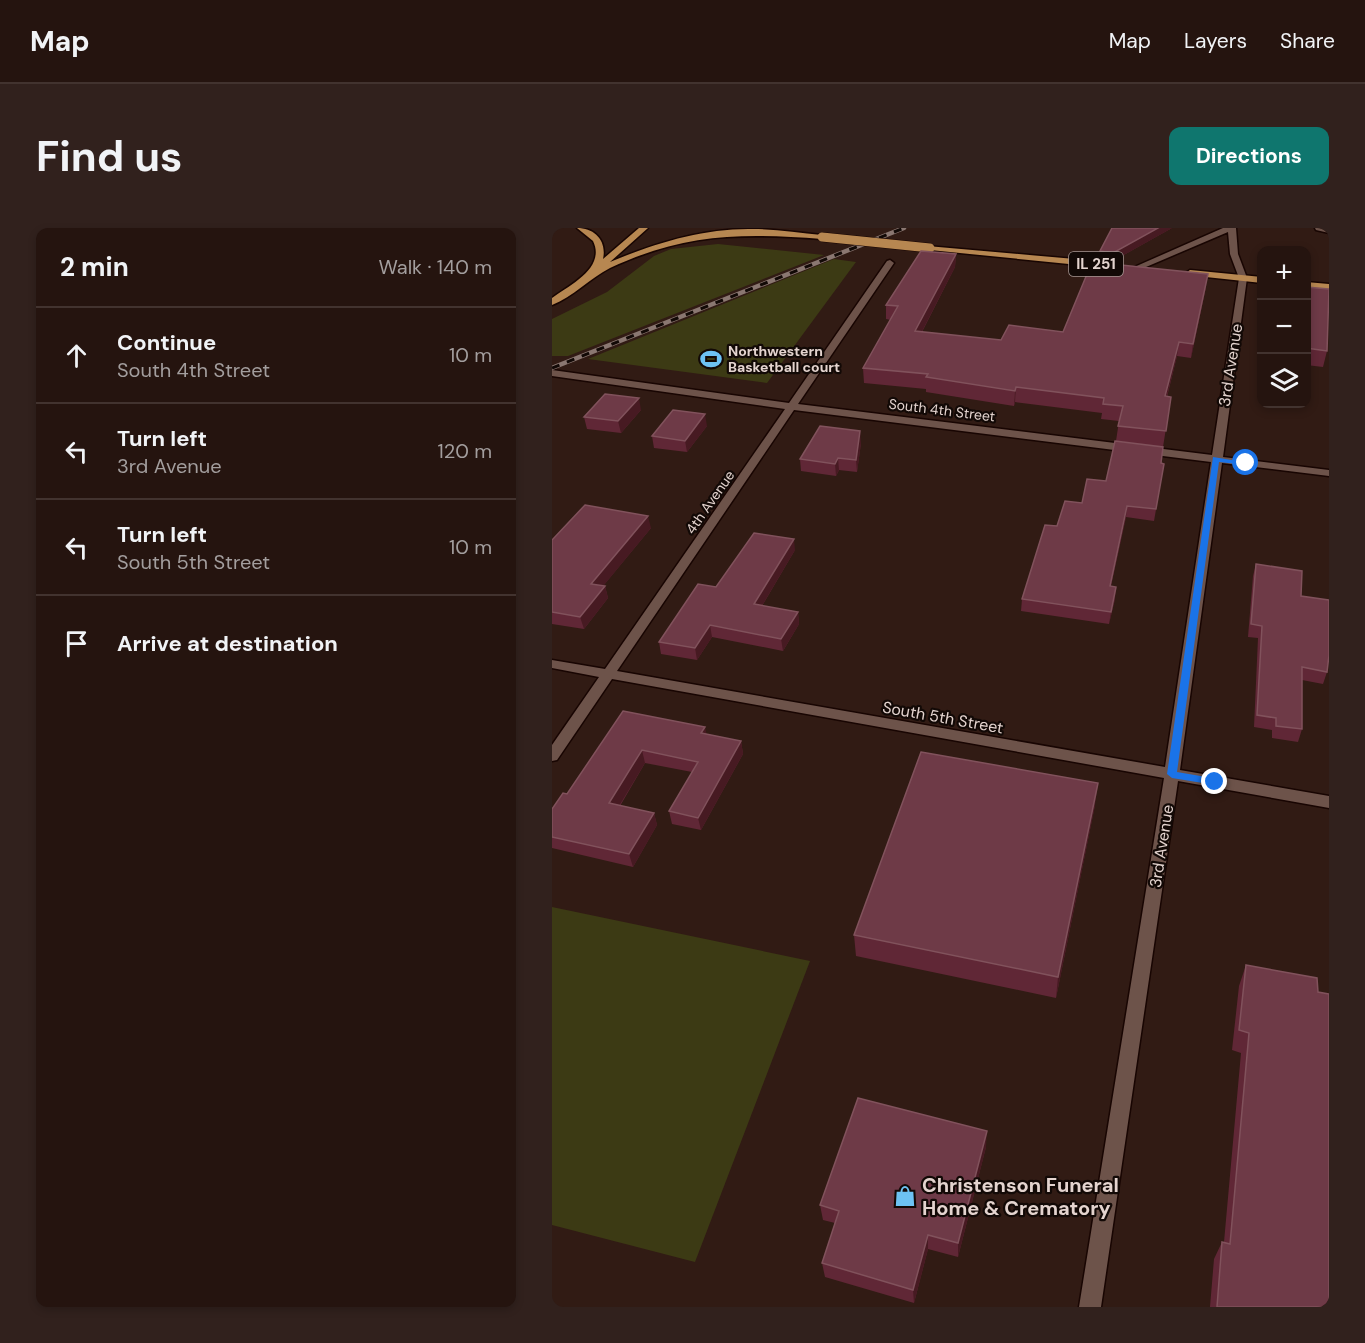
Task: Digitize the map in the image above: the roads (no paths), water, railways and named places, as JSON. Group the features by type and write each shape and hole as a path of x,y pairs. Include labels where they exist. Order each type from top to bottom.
{"main road":[{"path":"581,228 594,236 602,250 599,261 591,274"},
{"path":"553,300 591,274 644,228"},
{"name":"IL 251","path":"710,228 1160,270"},
{"path":"748,228 760,232"},
{"path":"591,274 635,253 671,241 698,236 760,232"},
{"path":"1184,272 1257,279"},
{"path":"1311,285 1329,287"}],"street":[{"path":"1136,268 1231,228 1236,265 1243,278"},
{"path":"1319,228 1329,231"},
{"name":"4th Avenue","path":"552,756 794,407 890,263"},
{"name":"3rd Avenue","path":"1090,1307 1172,774 1215,459 1243,278"},
{"name":"South 4th Street","path":"552,373 794,407 1329,473"},
{"name":"South 5th Street","path":"552,664 896,727 1329,802"}],"railway":[{"path":"552,368 904,228"}],"place":[{"name":"Northwestern Basketball court","path":"711,359"},
{"name":"Christenson Funeral Home & Crematory","path":"905,1196"}]}
